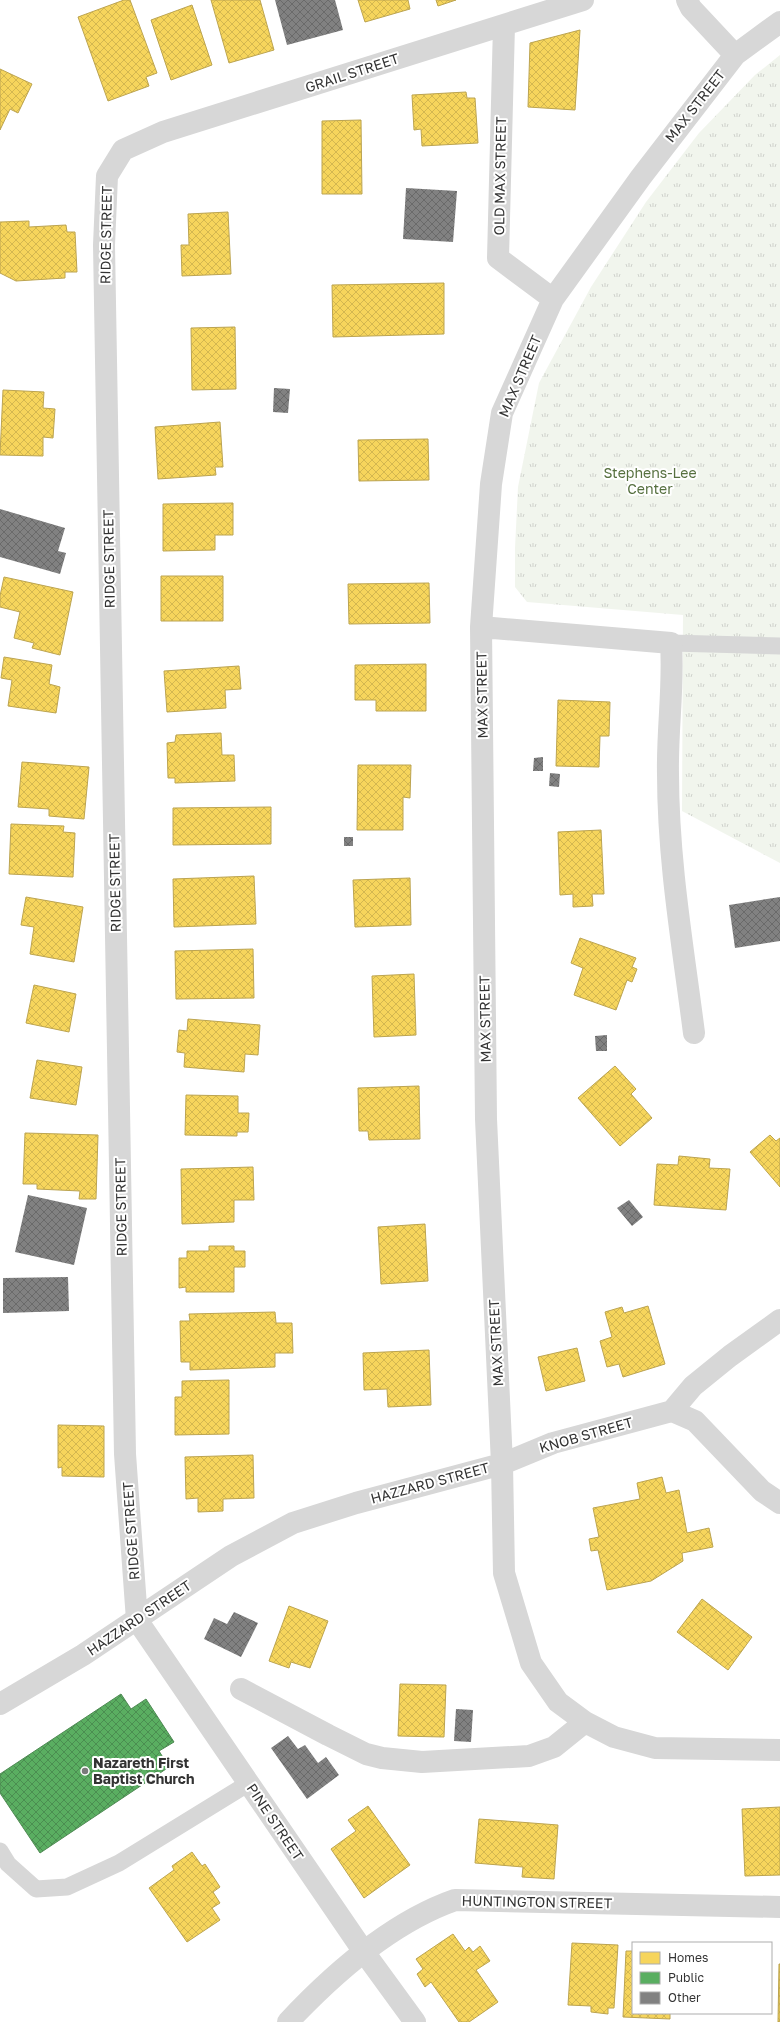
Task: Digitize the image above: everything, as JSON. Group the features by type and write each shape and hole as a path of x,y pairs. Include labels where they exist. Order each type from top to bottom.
{"street":[{"name":"GRAIL STREET","path":"123,150 163,132 583,0"},
{"path":"687,0 691,8 735,55"},
{"name":"MAX STREET","path":"502,1464 486,1119 481,627 491,484 502,413 553,299 646,171 735,55 780,22"},
{"name":"OLD MAX STREET","path":"504,25 498,258 553,299"},
{"name":"RIDGE STREET","path":"123,150 107,176 104,245 125,1446 137,1620"},
{"path":"481,627 671,643 673,667 668,773 671,849 694,1033"},
{"path":"780,1320 730,1356 693,1386 672,1411 695,1421 762,1491 780,1503"},
{"name":"KNOB STREET","path":"502,1464 553,1443 672,1411"},
{"name":"HAZZARD STREET","path":"0,1704 83,1655 232,1556 293,1523 356,1503 502,1464 504,1573 531,1663 558,1702 585,1722 614,1737 655,1748 780,1750"},
{"name":"PINE STREET","path":"137,1620 364,1952 415,2022"},
{"path":"241,1689 366,1754 382,1758 422,1762 529,1756 554,1747 585,1722"},
{"name":"HUNTINGTON STREET","path":"288,2022 316,1993 364,1952 432,1908 455,1900 780,1907"}],"lane":[{"path":"671,643 780,646"},
{"path":"0,1851 8,1864 36,1889 67,1887 119,1863 249,1783"}],"green space":[{"name":"Stephens-Lee Center","path":"780,55 780,863 682,811 683,615 527,602 515,587 515,548 518,487 539,383 591,287 646,202 699,133 755,75"}],"building: Homes":[{"path":"124,0 130,0 157,73 146,77 149,86 108,101 78,17"},
{"path":"211,0 260,0 274,50 229,63"},
{"path":"358,0 408,0 410,9 365,22"},
{"path":"436,0 456,0 438,6"},
{"path":"192,5 212,65 171,80 151,20"},
{"path":"580,30 575,110 528,107 530,43"},
{"path":"0,69 32,84 18,113 10,109 0,130"},
{"path":"466,92 467,98 475,98 478,143 422,146 421,129 414,130 412,95"},
{"path":"361,120 362,194 322,194 322,121"},
{"path":"228,212 231,274 182,276 181,245 189,245 188,214"},
{"path":"29,221 29,227 66,225 67,232 75,232 77,272 65,272 65,278 16,281 0,273 0,222"},
{"path":"444,283 444,334 333,337 332,285"},
{"path":"235,327 236,389 192,390 191,328"},
{"path":"3,390 44,392 43,408 55,409 53,438 43,437 43,456 0,455"},
{"path":"220,422 223,467 215,467 216,475 158,479 155,427"},
{"path":"428,439 429,480 359,481 358,440"},
{"path":"233,503 233,535 215,535 215,550 163,551 163,504"},
{"path":"161,576 223,576 223,621 161,621"},
{"path":"4,577 73,592 60,655 32,648 34,643 14,638 20,612 0,607 0,596"},
{"path":"429,583 430,623 349,624 348,584"},
{"path":"4,657 52,665 49,684 60,687 56,713 8,706 12,680 1,678"},
{"path":"426,664 426,711 376,711 376,700 355,700 355,665"},
{"path":"239,666 241,689 225,690 226,708 167,712 164,671"},
{"path":"558,700 610,702 609,736 600,736 599,767 556,766"},
{"path":"221,733 222,755 234,755 235,781 175,783 175,778 168,778 167,743 175,742 176,735"},
{"path":"22,762 89,767 84,819 49,816 49,809 18,807"},
{"path":"358,765 411,765 410,798 403,797 403,830 357,830"},
{"path":"271,807 271,844 173,845 173,808"},
{"path":"11,824 64,826 63,832 75,833 73,877 9,874"},
{"path":"601,830 604,894 592,894 593,906 573,907 573,894 560,895 558,832"},
{"path":"254,876 256,924 174,927 173,879"},
{"path":"410,878 411,925 355,927 353,880"},
{"path":"26,897 83,907 74,962 30,954 34,927 21,925"},
{"path":"580,938 636,958 632,967 637,969 632,982 627,980 616,1010 574,995 583,968 571,963"},
{"path":"253,949 254,998 176,999 175,951"},
{"path":"414,974 416,1035 374,1037 372,976"},
{"path":"34,985 76,994 69,1032 26,1023"},
{"path":"188,1019 260,1025 258,1055 245,1054 244,1072 184,1067 185,1053 177,1052 179,1030 187,1031"},
{"path":"37,1060 82,1067 76,1105 30,1098"},
{"path":"615,1066 636,1089 631,1094 652,1118 620,1146 578,1098"},
{"path":"419,1086 420,1139 369,1140 368,1131 359,1131 358,1088"},
{"path":"186,1095 238,1096 238,1113 249,1113 248,1132 237,1132 237,1136 185,1135"},
{"path":"25,1133 98,1135 96,1199 79,1199 80,1191 37,1189 37,1184 23,1184"},
{"path":"770,1135 776,1141 780,1138 780,1187 750,1152"},
{"path":"679,1156 710,1159 709,1168 730,1169 726,1210 654,1205 657,1164 678,1165"},
{"path":"253,1167 254,1200 234,1200 234,1222 182,1224 181,1169"},
{"path":"425,1224 428,1281 381,1284 378,1227"},
{"path":"209,1246 234,1246 234,1251 245,1251 245,1267 234,1267 234,1292 186,1292 186,1287 179,1288 179,1258 187,1258 187,1251 209,1251"},
{"path":"648,1306 665,1364 623,1377 619,1364 607,1367 600,1341 612,1337 605,1312 622,1307 624,1313"},
{"path":"275,1312 276,1323 292,1323 293,1353 275,1353 275,1367 190,1370 190,1362 181,1362 180,1321 190,1321 189,1314"},
{"path":"577,1348 585,1381 546,1391 538,1357"},
{"path":"429,1350 431,1405 388,1407 387,1389 364,1390 363,1353"},
{"path":"229,1380 229,1434 175,1435 175,1397 182,1397 182,1381"},
{"path":"58,1425 104,1426 104,1477 62,1476 62,1467 58,1468"},
{"path":"253,1455 254,1498 223,1499 223,1511 198,1512 198,1498 186,1499 185,1457"},
{"path":"662,1477 666,1493 679,1490 687,1533 709,1528 713,1547 682,1553 683,1561 651,1581 607,1590 598,1550 591,1551 589,1539 599,1537 593,1508 640,1499 637,1483"},
{"path":"702,1599 752,1637 728,1670 677,1632"},
{"path":"289,1606 328,1621 310,1668 291,1662 289,1668 269,1661"},
{"path":"400,1684 446,1685 444,1737 398,1736"},
{"path":"368,1806 410,1865 364,1898 331,1849 356,1831 348,1820"},
{"path":"780,1807 780,1875 745,1876 742,1809"},
{"path":"479,1819 558,1825 554,1879 522,1877 523,1867 475,1863"},
{"path":"192,1852 202,1866 205,1864 220,1887 213,1892 220,1903 212,1908 220,1920 187,1942 149,1888 174,1870 172,1866"},
{"path":"453,1934 465,1951 469,1947 473,1952 480,1946 490,1961 476,1970 498,2002 469,2022 459,2022 431,1982 425,1987 417,1974 423,1969 416,1959"},
{"path":"572,1943 618,1945 614,2008 608,2008 608,2014 591,2012 591,2006 568,2005"},
{"path":"626,1951 632,1951 632,2014 670,2014 670,2019 623,2017"},
{"path":"779,1964 780,2022 778,2022"}],"building: Public":[{"name":"Nazareth First Baptist Church","path":"121,1694 131,1709 146,1699 174,1742 159,1751 169,1767 40,1853 0,1793 0,1774"}],"building: Other":[{"path":"275,0 335,0 343,30 287,45"},
{"path":"406,188 457,191 453,242 403,239"},
{"path":"274,388 290,389 288,413 273,412"},
{"path":"0,509 65,528 58,551 66,553 60,574 0,557"},
{"path":"543,757 543,771 533,771 534,758"},
{"path":"550,773 560,774 559,787 549,786"},
{"path":"344,837 353,837 353,846 344,846"},
{"path":"780,897 780,941 735,948 729,905"},
{"path":"607,1035 607,1051 596,1051 595,1036"},
{"path":"28,1195 87,1208 74,1265 15,1252"},
{"path":"629,1200 643,1217 632,1226 617,1208"},
{"path":"68,1277 69,1311 3,1313 3,1278"},
{"path":"234,1612 258,1623 241,1657 204,1639 214,1618 227,1624"},
{"path":"456,1709 473,1710 471,1742 454,1741"},
{"path":"288,1736 298,1749 305,1745 318,1763 326,1757 339,1775 307,1799 271,1748"}],"place":[{"name":"Nazareth First Baptist Church","path":"85,1771"}]}
